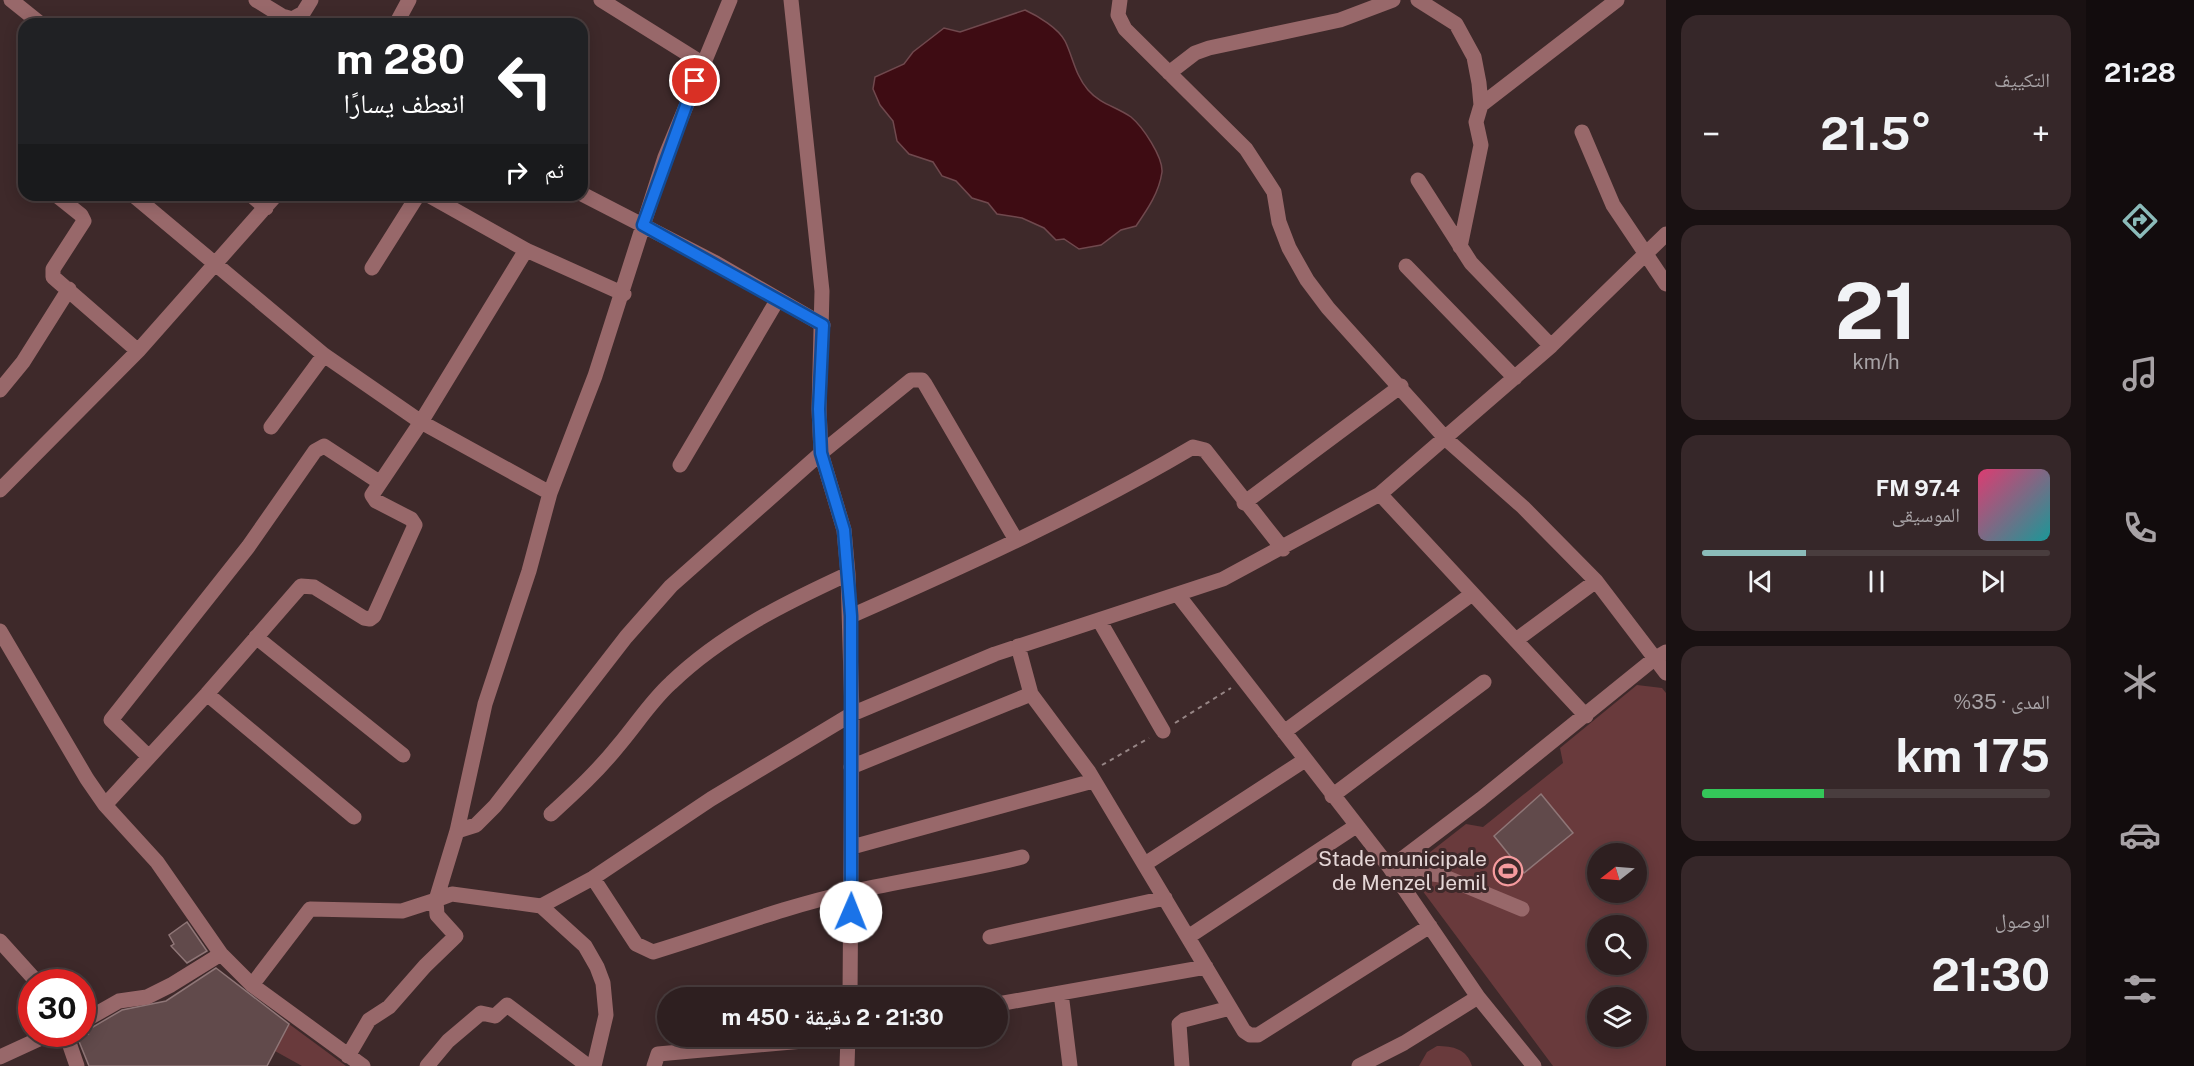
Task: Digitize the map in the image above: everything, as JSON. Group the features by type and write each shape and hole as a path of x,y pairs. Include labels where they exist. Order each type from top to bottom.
{"street":[{"path":"11,0 33,18"},
{"path":"256,0 290,18"},
{"path":"294,18 303,13 311,0"},
{"path":"399,18 409,0"},
{"path":"601,0 702,63"},
{"path":"348,1056 369,1020 389,1007 425,966 456,936 437,915 436,900 457,831 485,704 529,571 550,493 596,376 624,294 643,225 702,63 730,0"},
{"path":"791,0 818,244 823,325 819,409 821,453 844,530 851,616 850,987"},
{"path":"1120,0 1118,15 1125,29 1246,149 1274,192 1286,239 1307,280 1328,308 1401,386 1446,439 1523,507 1596,581 1660,656 1666,673"},
{"path":"1169,73 1195,53 1209,48 1340,20 1393,0"},
{"path":"1418,0 1456,24 1466,38 1474,57 1481,105 1476,122 1481,145 1460,247"},
{"path":"1481,105 1617,0"},
{"path":"1582,132 1612,205 1666,284"},
{"path":"1418,180 1460,247 1497,292 1551,346"},
{"path":"588,197 823,325"},
{"path":"64,201 81,215 84,221 53,269 54,277 138,351"},
{"path":"140,201 324,355 420,422 550,493"},
{"path":"257,201 266,208"},
{"path":"1,486 138,351 271,201"},
{"path":"372,268 414,201"},
{"path":"439,201 526,250 624,294"},
{"path":"252,984 310,909 402,911 452,894 541,906 593,878 711,799 852,714 1018,646 1223,579 1283,549 1380,494 1551,346 1666,234"},
{"path":"105,805 207,694 301,586 314,587 364,618 370,619 374,616 415,525 411,519 373,498 372,495 526,250"},
{"path":"1406,266 1515,378"},
{"path":"0,390 23,362 69,289"},
{"path":"680,465 778,299"},
{"path":"271,427 324,355"},
{"path":"457,831 476,825 495,806 626,637 671,586 821,453 907,383 922,380 1016,540"},
{"path":"1244,503 1401,386"},
{"path":"149,757 111,720 248,547 315,451 324,446 379,482"},
{"path":"851,616 958,569 1131,484 1193,447 1205,450 1244,503 1283,549"},
{"path":"1380,494 1586,716"},
{"path":"551,814 599,769 648,707 702,655 736,632 848,574"},
{"path":"1516,640 1596,581"},
{"path":"1284,732 1472,594"},
{"path":"1178,595 1390,868 1478,998 1534,1066"},
{"path":"1099,620 1163,731"},
{"path":"0,631 72,755 105,805 157,862 221,954 252,984 363,1066"},
{"path":"256,638 403,755"},
{"path":"1018,646 1031,694 1093,781 1244,1031 1250,1035 1258,1035 1430,926"},
{"path":"1390,868 1660,656"},
{"path":"1332,796 1484,682"},
{"path":"207,694 354,817"},
{"path":"851,767 1031,694"},
{"path":"1145,864 1305,760"},
{"path":"852,847 1093,781"},
{"path":"1188,937 1356,826"},
{"path":"593,878 636,944 653,952 760,915 851,892 952,874 1022,857"},
{"path":"1390,868 1440,875 1522,909"},
{"path":"990,937 1165,898"},
{"path":"541,906 591,954 603,983 606,1015 594,1066"},
{"path":"0,941 25,969"},
{"path":"96,1014 118,1001 147,997 221,954"},
{"path":"1008,1002 1206,967"},
{"path":"1061,993 1070,1066"},
{"path":"1359,1066 1404,1043 1478,998"},
{"path":"427,1066 448,1041 481,1013 495,1016 507,1005 588,1066"},
{"path":"1182,1066 1179,1024 1184,1020 1230,1008"},
{"path":"0,1057 22,1047"},
{"path":"70,1047 77,1066"},
{"path":"654,1066 658,1054 736,1047"},
{"path":"847,1066 848,1047"}],"shaded area":[{"path":"1025,10 1042,19 1058,32 1065,41 1077,72 1088,90 1098,99 1131,117 1146,135 1159,158 1162,172 1158,187 1136,226 1121,230 1101,245 1079,249 1064,239 1056,240 1044,228 1022,218 997,214 988,203 972,198 956,181 942,176 933,162 909,154 897,141 893,121 880,105 873,89 875,77 904,64 913,52 944,28 960,32"},
{"name":"Stade municipale de Menzel Jemil","path":"1637,685 1662,688 1666,693 1666,1066 1553,1066 1416,882 1420,860 1466,824 1483,827 1563,763 1560,748"},
{"path":"289,1024 346,1066 302,1066 275,1051"},
{"path":"1437,1046 1463,1052 1472,1066 1419,1066 1427,1052"}],"building":[{"path":"1541,794 1573,833 1524,873 1494,836"},
{"path":"187,922 207,951 187,963 171,946 174,944 169,935"},
{"path":"216,968 289,1024 267,1066 89,1066 81,1047 96,1047 96,1025 122,1010 166,1001"}],"place":[{"name":"Stade municipale de Menzel Jemil","path":"1508,871"}],"route":[{"path":"695,81 665,158 643,225 716,263 823,325 819,386 821,453 844,530 851,616 851,912"}]}
